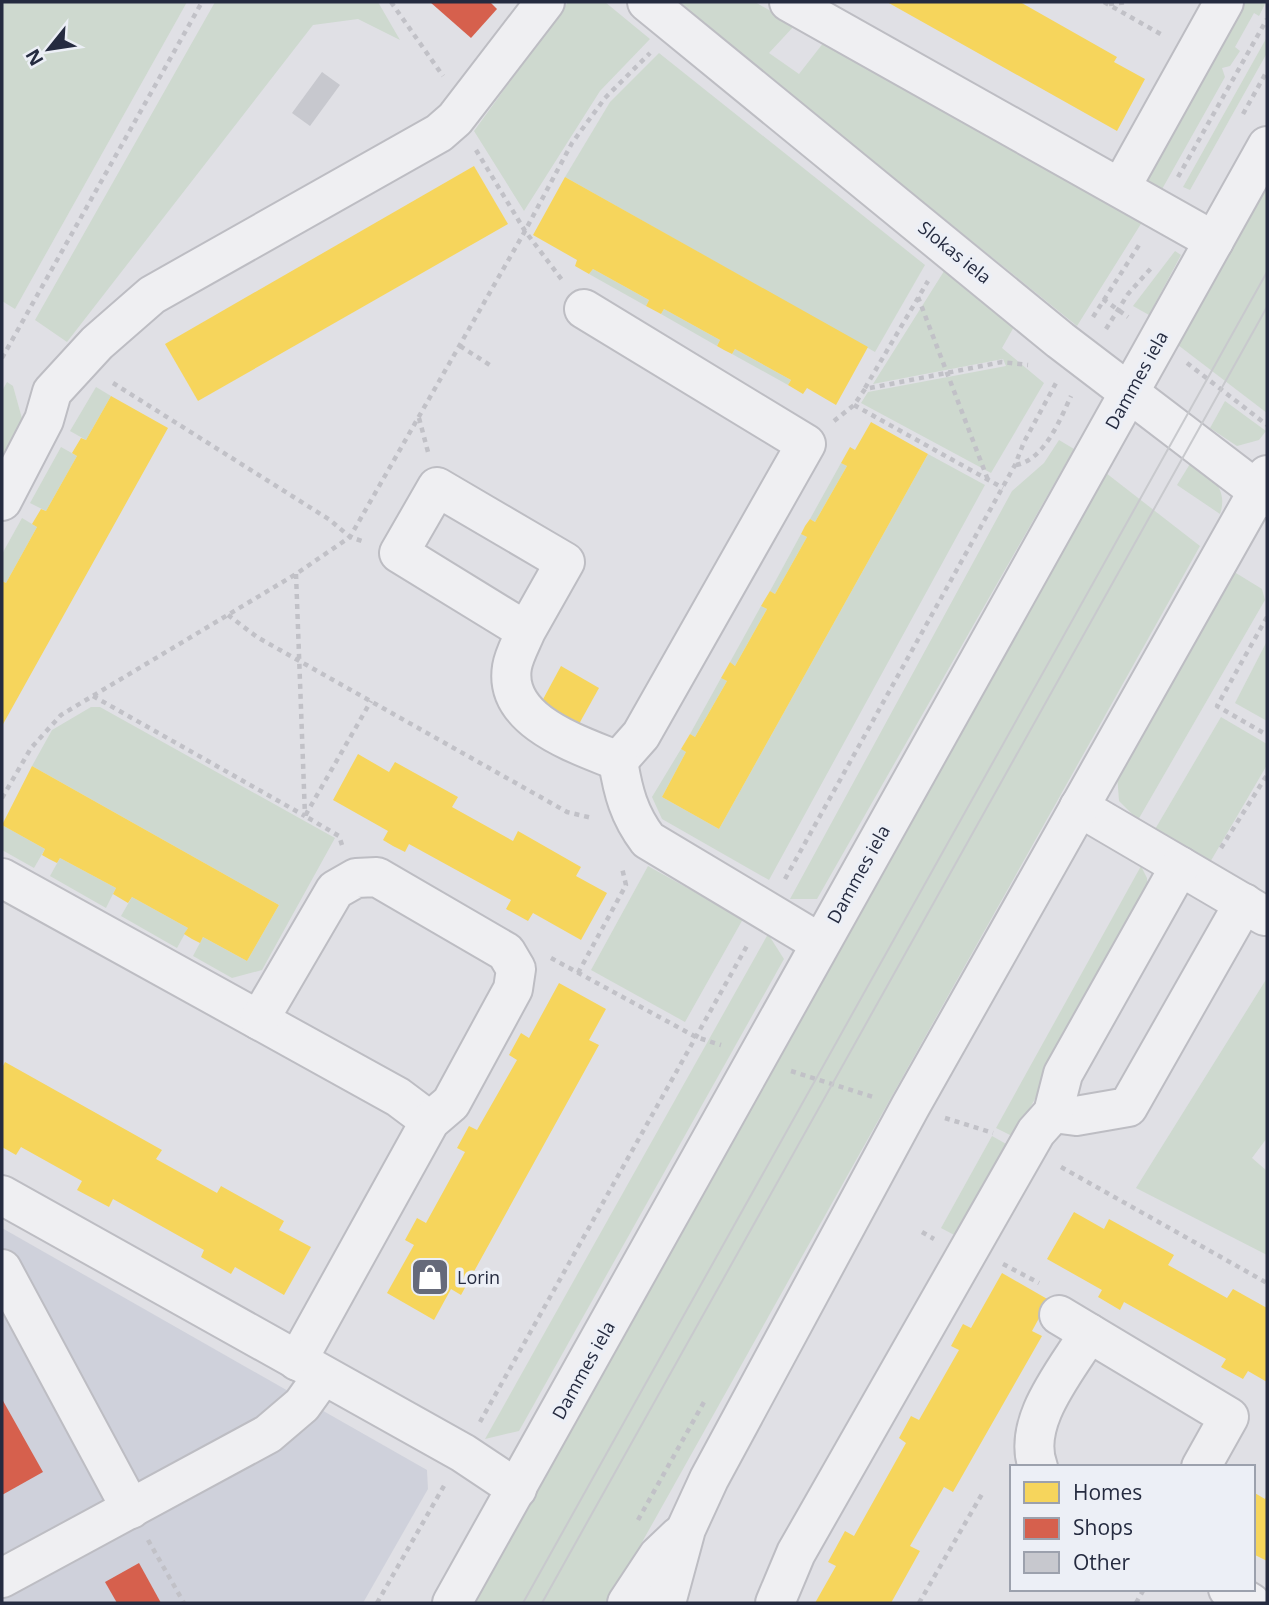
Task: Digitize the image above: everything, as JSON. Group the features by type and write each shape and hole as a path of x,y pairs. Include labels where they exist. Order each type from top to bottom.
{"street":[{"path":"2,501 44,420 52,392 79,362 152,295 439,133 463,109 545,2"},
{"path":"789,2 1186,224"},
{"path":"1121,187 1224,2"},
{"name":"Slokas iela","path":"661,13 1129,392 1264,488"},
{"name":"Dammes iela","path":"452,1603 1129,392 1186,224 1267,146"},
{"path":"584,309 806,444 641,735 618,761"},
{"path":"526,631 399,553 437,487 565,562 526,631 512,667 513,684 522,705 536,722 618,761"},
{"path":"666,1603 686,1529 709,1479 910,1107 1079,807 1264,488"},
{"path":"618,761 625,799 634,822 648,841 820,943"},
{"path":"1053,1113 1076,1116 1128,1107 1256,910 1079,807"},
{"path":"775,1603 796,1553 1027,1148 1053,1113 1063,1074 1191,872"},
{"path":"2,1577 268,1434 302,1405 309,1369 430,1121 451,1103 513,989 516,969 506,952 377,877 356,878 335,890 259,1020"},
{"path":"2,878 398,1097 430,1121"},
{"path":"2,1195 463,1453 517,1489"},
{"path":"2,1269 131,1509"},
{"path":"1037,1465 1033,1454 1038,1419 1074,1324 1228,1417 1202,1465"},
{"path":"627,1603 658,1556 686,1529"},
{"path":"1231,1591 1251,1603"}],"path":[{"path":"2,358 202,2"},
{"path":"391,2 463,109 526,231 584,309"},
{"path":"1107,3 1128,2"},
{"path":"1107,3 1195,53"},
{"path":"2,798 46,729 61,715 296,574 350,537 526,231 572,143 605,98 653,51 661,13"},
{"path":"377,1603 1016,466 1024,442 1081,354 1186,224 1267,19"},
{"path":"1241,118 1267,71"},
{"path":"1016,466 1030,463 1065,410 1081,354 1186,224"},
{"path":"948,246 854,405 1003,488"},
{"path":"918,297 988,480"},
{"path":"460,346 493,367"},
{"path":"79,362 330,520 350,537 399,553"},
{"path":"864,389 1002,362"},
{"path":"296,574 305,816"},
{"path":"228,615 257,638 567,812"},
{"path":"1267,617 1217,706 1267,735"},
{"path":"93,696 339,836 356,878"},
{"path":"305,816 371,701"},
{"path":"1191,872 1267,775"},
{"path":"578,973 626,885 620,860"},
{"path":"506,952 527,945 696,1037"},
{"path":"756,1057 815,1081 980,1128 1027,1148 1267,1283"},
{"path":"971,1246 1057,1293 1074,1324"},
{"path":"919,1603 982,1494"},
{"path":"131,1509 184,1603"}],"shaded area":[{"path":"2,2 187,2 15,309 2,301"},
{"path":"215,2 378,2 400,40 358,19 313,25 67,342 35,320"},
{"path":"568,2 605,2 650,39 600,91 524,211 474,131"},
{"path":"676,2 755,2 795,25 769,53 799,74 824,42 1144,219 1077,326"},
{"path":"1234,2 1266,2 1259,16 1254,13 1235,47 1240,51 1230,66 1222,68 1225,77 1161,191 1148,184 1142,169"},
{"path":"1267,37 1267,53 1190,190 1183,187"},
{"path":"659,53 925,265 875,352 565,177 610,102"},
{"path":"1267,185 1267,413 1178,345"},
{"path":"1175,251 1181,255 1149,315 1133,306"},
{"path":"946,268 1015,325 1002,348 1044,383 991,473 861,403 868,392 1006,366 1003,359 873,384"},
{"path":"593,269 649,300 646,306 589,274"},
{"path":"664,309 720,340 717,346 661,314"},
{"path":"735,349 791,380 788,385 732,354"},
{"path":"7,382 13,386 23,422 2,461 2,391"},
{"path":"96,387 111,396 86,440 70,431"},
{"path":"1225,401 1266,431 1259,440 1237,446 1210,428"},
{"path":"1059,440 1074,449 817,899 790,899 1012,491 1044,463"},
{"path":"61,447 77,456 46,511 30,503"},
{"path":"928,454 985,485 769,880 662,819 652,797 681,749 686,752 662,797 719,829"},
{"path":"1193,459 1220,490 1220,514 1177,485"},
{"path":"841,463 847,466 815,522 810,519"},
{"path":"1106,473 1200,546 608,1603 473,1603"},
{"path":"22,518 37,527 6,583 2,581 2,554"},
{"path":"801,534 807,537 775,594 770,591"},
{"path":"1231,570 1262,589 1265,600 1138,820 1119,801 1117,774"},
{"path":"761,606 767,609 735,666 730,662"},
{"path":"1267,641 1267,721 1235,703"},
{"path":"721,678 727,681 695,737 690,734"},
{"path":"91,707 100,707 335,838 262,970 232,978 193,956 203,937 247,961 279,905 32,766 52,730"},
{"path":"1221,717 1267,744 1267,765 1209,864 1154,831"},
{"path":"2,825 45,849 34,868 2,850"},
{"path":"60,858 116,888 106,908 50,876"},
{"path":"648,866 743,919 685,1022 591,970"},
{"path":"1141,866 1147,878 1148,894 1014,1137 996,1128"},
{"path":"132,897 188,928 177,948 121,916"},
{"path":"768,934 784,959 519,1431 485,1439"},
{"path":"1267,978 1267,1138 1252,1158 1267,1171 1267,1255 1136,1188"},
{"path":"992,1136 1008,1145 958,1237 941,1228"},
{"path":"2,1228 427,1470 428,1489 363,1603 2,1603"}],"building: Homes":[{"path":"887,2 1020,2 1117,57 1114,62 1145,79 1117,131"},
{"path":"474,166 508,224 198,401 165,344"},
{"path":"565,177 868,347 836,405 807,388 803,394 788,385 791,380 735,349 732,354 724,350 717,346 720,340 664,309 661,314 646,306 649,300 593,269 589,274 575,266 577,260 533,235"},
{"path":"111,396 168,428 2,726 2,581 6,583 37,527 32,524 41,509 46,511 77,456 72,453 81,438 86,440"},
{"path":"871,422 928,454 719,829 662,797 686,752 681,749 690,734 695,737 727,681 721,678 730,662 735,666 767,609 761,606 770,591 775,594 807,537 801,534 805,526 810,519 815,522 847,466 841,463 850,447 855,450"},
{"path":"561,666 599,688 579,724 541,703"},
{"path":"358,754 389,772 395,762 458,797 452,807 513,841 518,831 581,867 576,876 607,893 581,940 533,913 528,921 506,909 511,900 409,844 405,852 393,846 383,840 388,831 333,800"},
{"path":"32,766 279,905 247,961 203,937 200,943 192,939 184,934 188,928 132,897 128,903 113,894 116,888 60,858 57,863 49,859 42,855 45,849 2,825"},
{"path":"559,983 606,1009 589,1040 599,1045 461,1295 451,1289 434,1320 387,1293 414,1245 405,1240 417,1218 426,1223 465,1152 457,1148 469,1126 477,1130 517,1060 509,1055 521,1033 529,1038"},
{"path":"5,1062 162,1150 156,1159 217,1193 221,1186 284,1221 279,1230 311,1247 284,1295 235,1267 231,1274 201,1257 204,1250 113,1199 109,1207 77,1190 82,1181 21,1147 16,1155 2,1147 2,1068"},
{"path":"1074,1212 1104,1229 1109,1219 1174,1255 1168,1265 1227,1298 1233,1289 1267,1308 1267,1382 1248,1371 1243,1379 1221,1367 1226,1359 1124,1302 1120,1310 1098,1297 1102,1290 1047,1259"},
{"path":"1002,1273 1049,1300 1032,1331 1042,1336 953,1492 944,1487 910,1546 920,1551 891,1603 815,1603 836,1566 828,1562 845,1531 854,1536 906,1443 899,1438 911,1416 919,1420 959,1350 951,1346 963,1324 971,1328"},
{"path":"1255,1493 1265,1499 1267,1495 1267,1561 1255,1555"}],"building: Shops":[{"path":"430,2 490,2 497,9 471,38"},
{"path":"2,1399 43,1472 2,1495"},
{"path":"139,1563 161,1603 117,1603 105,1582"}],"building: Other":[{"path":"322,72 340,85 310,126 292,113"}],"tram line":[{"path":"523,1603 1267,272"},
{"path":"542,1603 1267,307"}],"place":[{"name":"Lorin","path":"430,1277"}]}
